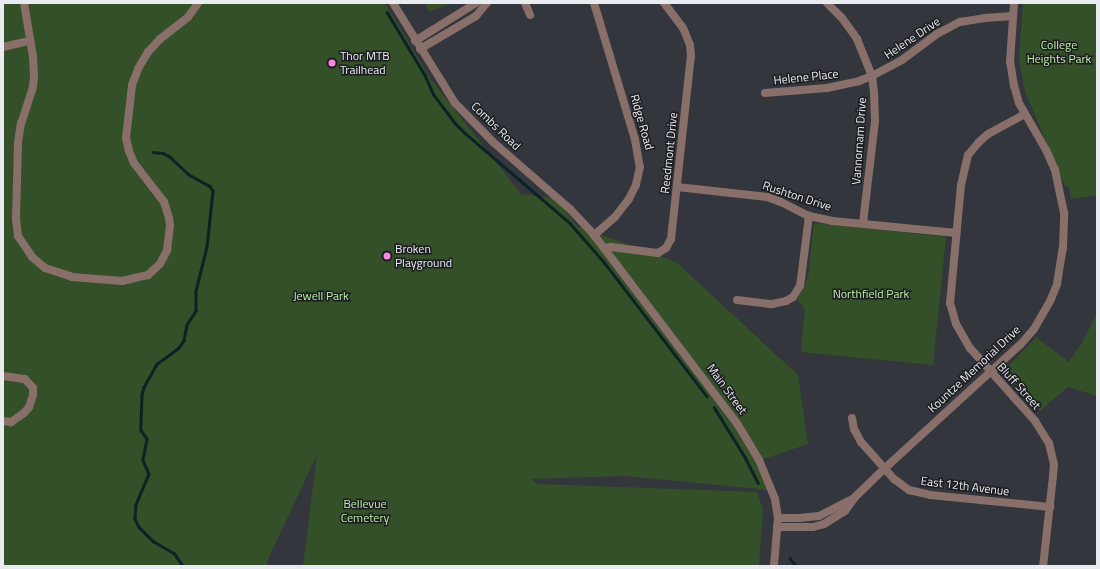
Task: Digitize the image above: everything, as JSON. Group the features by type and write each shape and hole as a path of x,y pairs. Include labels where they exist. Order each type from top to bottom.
{"street":[{"path":"24,3 34,62 33,87 21,123 18,143 16,219 21,242 38,264 53,271 72,277 115,281 132,280 148,275 160,264 167,250 170,226 164,202 134,163 126,138 132,85 139,67 148,52 160,39 188,17 198,3"},
{"name":"Combs Road","path":"393,3 446,92 466,116 570,210 594,235 604,248"},
{"path":"415,41 476,3"},
{"path":"420,49 476,16 486,3"},
{"path":"525,3 530,15"},
{"name":"Ridge Road","path":"594,3 632,127 640,159 640,168 636,185 629,200 615,217 594,235"},
{"name":"Reedmont Drive","path":"604,248 611,247 652,253 662,251 666,248 672,235 690,56 688,40 683,28 664,3"},
{"name":"Vannornam Drive","path":"827,3 842,18 857,39 872,76 875,122 863,223"},
{"name":"Kountze Memorial Drive","path":"855,497 1021,344 1034,329 1056,284 1063,248 1064,213 1058,180 1046,150 1025,114 1016,94 1011,70 1014,3"},
{"name":"Helene Drive","path":"872,76 902,60 937,34 960,22 1013,16"},
{"path":"3,47 30,41"},
{"name":"Helene Place","path":"765,93 827,88 872,76"},
{"name":"Bluff Street","path":"1025,114 988,134 968,155 961,185 950,292 952,314 961,335 970,348 1035,421 1049,443 1054,464 1043,566"},
{"name":"Rushton Drive","path":"678,187 768,197 809,216 832,221 956,233"},
{"path":"737,300 772,304 786,301 792,297 800,286 809,216"},
{"name":"Main Street","path":"604,248 706,381 746,436 759,460 771,488 778,518 774,566"},
{"path":"3,376 26,379 33,388 33,395 29,407 21,416 11,422 3,421"},
{"name":"East 12th Avenue","path":"852,418 854,429 861,442 884,469 902,486 919,493 1050,507"},
{"path":"778,518 819,516 855,497"},
{"path":"777,527 814,527 824,524 845,511 855,497"}],"green space":[{"path":"3,3 385,3 430,78 521,194 555,198 577,226 676,262 798,375 808,444 755,462 768,490 625,476 531,479 538,484 757,492 763,509 759,566 303,566 317,454 267,562 268,566 3,566"},
{"path":"425,3 452,3 429,12"},
{"name":"College Heights Park","path":"1023,3 1097,3 1097,195 1071,199 1069,187 1065,186 1025,92 1019,59"},
{"name":"Northfield Park","path":"814,223 946,237 933,365 801,352 805,309 797,300 808,278"},
{"path":"1097,313 1097,396 1068,387 1040,411 1004,371 1036,337 1069,362 1083,341"}],"waterway":[{"path":"387,12 425,75 434,95 455,123 570,223 604,262 707,396"},
{"path":"153,152 163,153 169,156 188,174 210,186 213,191 207,247 196,291 196,311 187,325 184,341 178,349 157,364 144,387 142,395 141,430 147,439 143,460 149,474 136,504 135,519 139,527 153,541 174,553 183,566"},
{"path":"714,407 745,457 758,483"},
{"path":"790,558 796,566"}],"place":[{"name":"Thor MTB Trailhead","path":"332,63"},
{"name":"Broken Playground","path":"387,256"}],"park label":[{"name":"Jewell Park","path":"321,296"},
{"name":"Bellevue Cemetery","path":"365,511"}]}
